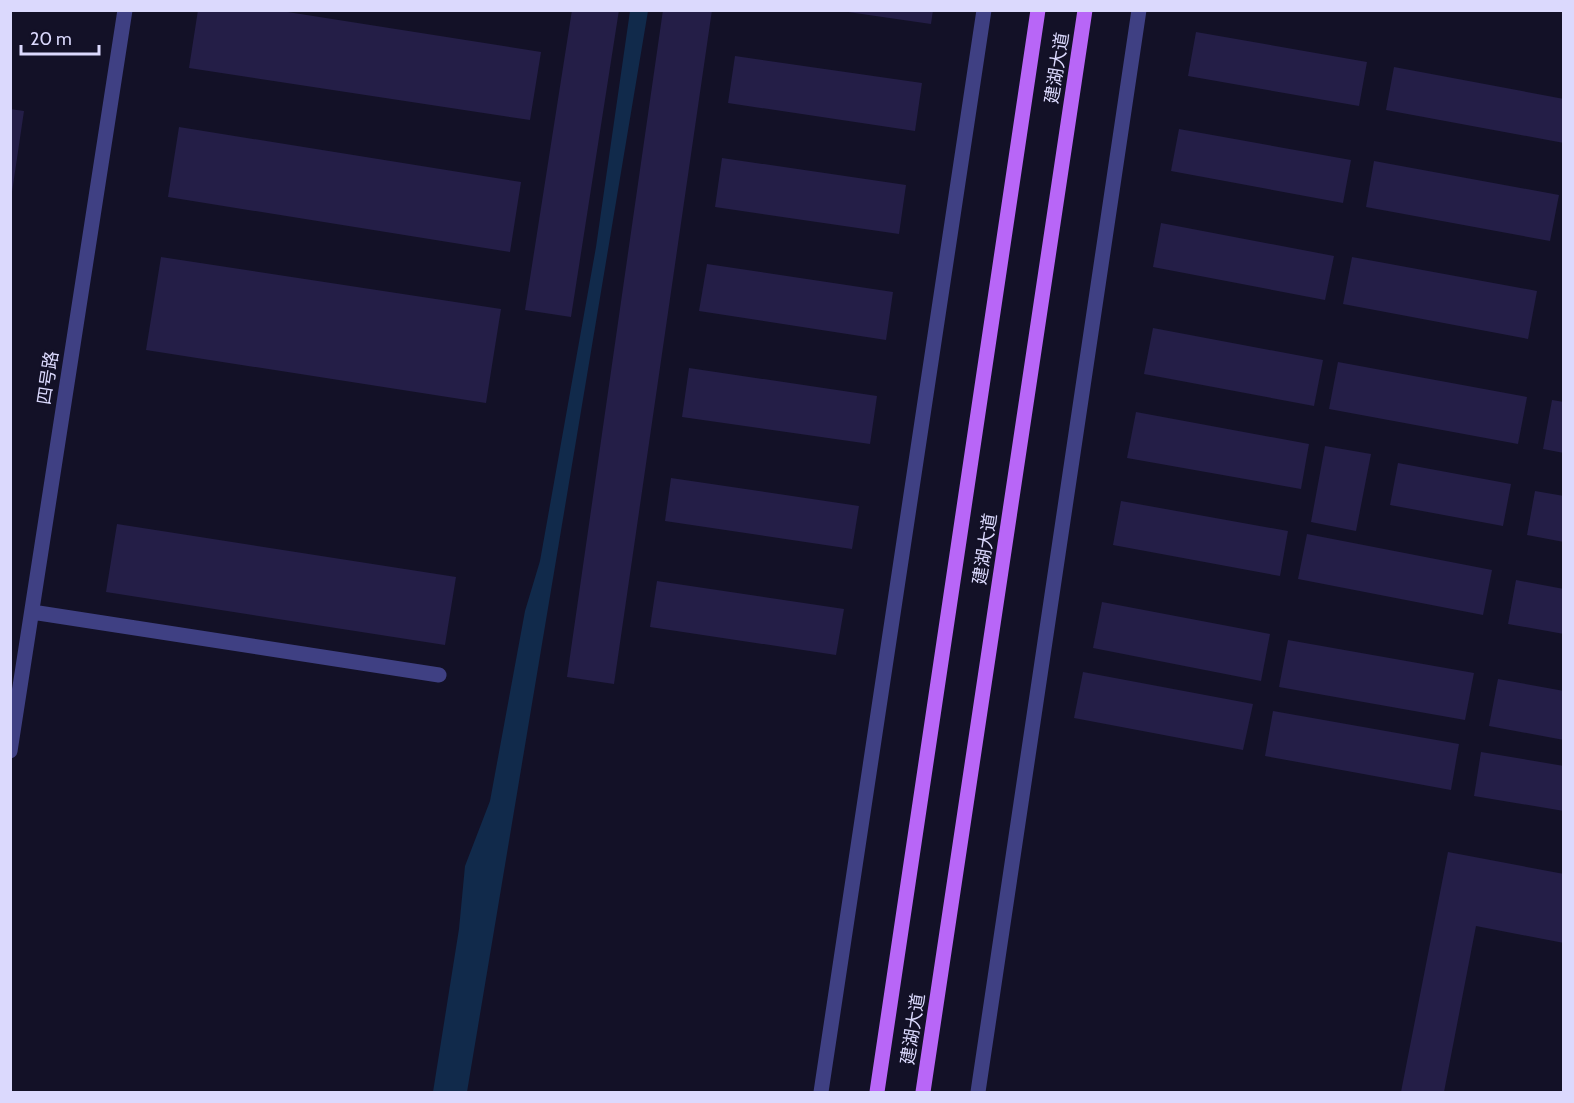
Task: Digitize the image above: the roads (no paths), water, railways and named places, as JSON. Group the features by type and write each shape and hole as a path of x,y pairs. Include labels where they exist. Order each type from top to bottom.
{"main road":[{"name":"建湖大道","path":"877,1092 1038,10"},
{"name":"建湖大道","path":"923,1092 1085,10"}],"street":[{"name":"四号路","path":"10,750 125,10"},
{"path":"821,1092 984,10"},
{"path":"978,1092 1139,10"},
{"path":"32,612 439,675"}],"water":[{"path":"630,11 648,11 467,1092 433,1092 459,929 465,866 490,801 525,611 540,561 596,247"}]}
